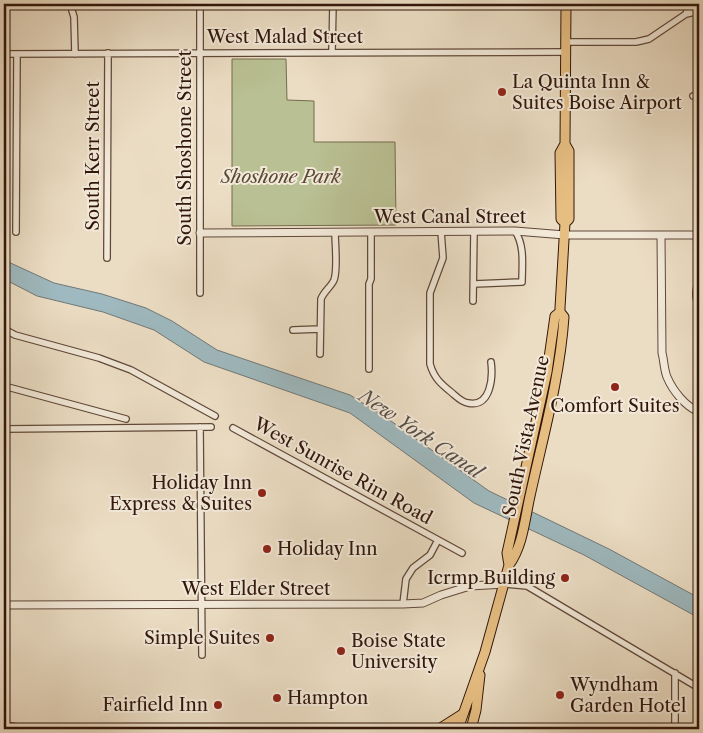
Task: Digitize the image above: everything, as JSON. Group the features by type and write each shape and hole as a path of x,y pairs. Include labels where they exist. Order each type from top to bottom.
{"highway":[{"path":"440,729 462,715"},
{"path":"4,728 18,729"}],"main road":[{"name":"South Vista Avenue","path":"509,565 516,556 554,389 564,317 560,312 565,223 561,220 560,153 565,144 566,5"},
{"name":"South Vista Avenue","path":"458,729 482,660 505,584 509,565 507,553 547,372 555,316 560,312"},
{"name":"South Vista Avenue","path":"471,729 476,710 482,660"}],"street":[{"path":"70,4 74,17 75,54"},
{"name":"South Shoshone Street","path":"200,4 200,293"},
{"path":"332,4 332,52"},
{"path":"686,14 689,4"},
{"path":"566,42 636,42 649,39 686,14 699,11"},
{"name":"West Malad Street","path":"4,54 566,52"},
{"name":"South Kerr Street","path":"108,53 108,258"},
{"path":"16,232 17,54"},
{"path":"440,231 443,258 430,293 430,364 433,374 438,382 461,400 475,403 483,399 488,392 493,375 490,362"},
{"path":"473,301 474,231"},
{"path":"474,284 522,282 522,246 515,231"},
{"name":"West Canal Street","path":"200,233 515,231 565,235 699,235"},
{"path":"320,354 320,298 335,276 335,232"},
{"path":"369,369 371,232"},
{"path":"661,235 662,353 667,376 691,409 699,412"},
{"path":"699,274 696,294 699,305"},
{"path":"4,329 15,335 99,358 131,370 215,416"},
{"path":"293,330 320,330"},
{"path":"4,386 126,419"},
{"path":"200,427 202,655"},
{"path":"4,429 211,427"},
{"name":"West Sunrise Rim Road","path":"233,428 462,553"},
{"name":"West Sunrise Rim Road","path":"403,604 406,579 413,568 430,555 438,540"},
{"path":"505,584 527,586 699,688"},
{"name":"West Elder Street","path":"4,605 403,604 423,603 470,586 505,584"},
{"path":"675,673 675,729"}],"green space":[{"name":"Shoshone Park","path":"232,59 286,59 287,100 314,101 314,142 395,142 396,225 232,226"},
{"path":"557,338 546,408 526,494 524,493 555,339"}],"water":[{"path":"4,260 54,283 102,294 146,308 172,321 217,350 350,395 391,421 489,491 609,549 699,598 699,618 584,555 474,503 350,413 204,362 154,330 103,312 37,296 4,279"}],"place":[{"name":"La Quinta Inn & Suites Boise Airport","path":"502,92"},
{"name":"Comfort Suites","path":"615,387"},
{"name":"Holiday Inn Express & Suites","path":"262,493"},
{"name":"Holiday Inn","path":"267,549"},
{"name":"Icrmp Building","path":"565,578"},
{"name":"Simple Suites","path":"270,638"},
{"name":"Boise State University","path":"341,651"},
{"name":"Wyndham Garden Hotel","path":"560,695"},
{"name":"Hampton","path":"277,698"},
{"name":"Fairfield Inn","path":"218,705"}],"water label":[{"name":"New York Canal","path":"421,434"}]}
